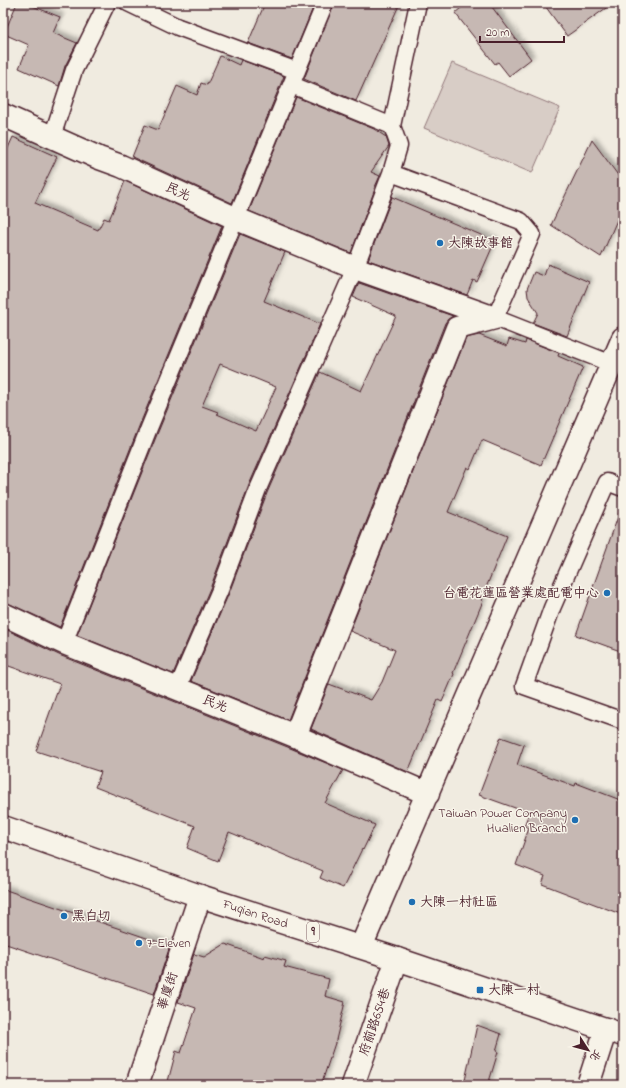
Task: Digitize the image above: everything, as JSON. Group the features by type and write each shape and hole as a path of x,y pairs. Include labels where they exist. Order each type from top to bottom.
{"street":[{"name":"民光","path":"3,115 99,158 122,166 237,219 355,268 495,318"},
{"path":"295,736 457,328 495,318"},
{"path":"361,947 623,338"},
{"name":"民光","path":"3,614 64,643 295,736 428,794"},
{"name":"Fuqian Road","path":"3,827 200,896 361,947 615,1032"},
{"name":"華廈街","path":"137,1085 200,896"},
{"name":"府前路654巷","path":"353,1085 397,959"},
{"path":"588,1085 615,1032"}],"lane":[{"path":"52,137 74,70 107,3"},
{"path":"128,3 178,28 294,78 392,126"},
{"path":"64,643 149,428 237,219 325,3"},
{"path":"177,689 220,590 258,489 355,268 391,173 399,146 392,126 418,3"},
{"path":"391,173 521,221 532,234 495,318 612,364"},
{"path":"623,488 607,482 552,608 524,686 623,721"}],"shaded area":[{"path":"452,63 560,108 532,173 424,128"}],"building":[{"path":"17,3 25,3 60,17 53,33 77,43 65,66 59,86 19,68 29,45 4,34"},
{"path":"265,3 315,3 292,59 248,43"},
{"path":"334,3 400,3 356,101 304,79"},
{"path":"467,3 489,3 531,59 509,76 498,62 495,64 455,13"},
{"path":"543,3 613,3 567,36"},
{"path":"220,56 239,65 241,60 284,76 232,203 132,157 145,125 158,130 177,86 197,95 201,83 207,85"},
{"path":"296,97 374,129 386,137 389,146 371,172 380,176 351,253 249,211"},
{"path":"13,137 57,157 35,203 98,230 104,218 109,220 125,181 222,226 140,424 60,627 3,602 3,159"},
{"path":"592,140 623,182 623,206 601,257 551,225"},
{"name":"大陳故事館","path":"392,197 495,241 477,282 473,280 467,295 368,260"},
{"path":"240,234 285,252 264,301 320,324 249,485 211,586 173,674 77,635 158,432","holes":["220,364 276,387 256,431 217,414 218,412 202,406"]},
{"path":"548,264 589,282 567,336 533,323 538,313 528,297 527,289 534,272 544,276"},
{"path":"359,283 453,316 445,323 288,720 191,681 229,593 267,493 320,372 361,391 396,316 353,297"},
{"path":"479,335 507,346 509,339 525,344 526,340 559,353 558,356 583,367 541,465 482,440 470,469 467,467 448,512 507,536 481,600 483,601 453,673 454,674 442,702 438,700 408,772 311,729 329,684 371,700 382,682 395,650 350,631 466,338"},
{"name":"台電花蓮區營業處配電中心","path":"620,511 623,512 623,652 576,635"},
{"path":"3,628 59,655 343,770 325,803 375,825 343,888 320,878 323,871 229,832 218,861 187,848 195,826 95,787 101,772 36,751 60,684 3,664"},
{"name":"Taiwan Power Company Hualien Branch","path":"501,737 524,745 517,765 575,786 576,783 623,801 623,915 542,884 545,876 516,865 529,828 524,826 529,813 479,795"},
{"path":"3,889 170,946 154,994 3,943"},
{"path":"225,944 264,958 265,955 286,961 284,967 329,979 325,996 345,1002 336,1040 321,1085 167,1085 176,1051 181,1053 196,1008 178,1002 194,954 204,957"},
{"path":"477,1025 501,1034 496,1051 498,1052 488,1085 464,1085"}],"place":[{"name":"大陳故事館","path":"440,243"},
{"name":"台電花蓮區營業處配電中心","path":"607,593"},
{"name":"Taiwan Power Company Hualien Branch","path":"575,820"},
{"name":"大陳一村社區","path":"412,902"},
{"name":"黑白切","path":"64,916"},
{"name":"7-Eleven","path":"139,943"},
{"name":"大陳一村","path":"480,990"}]}
